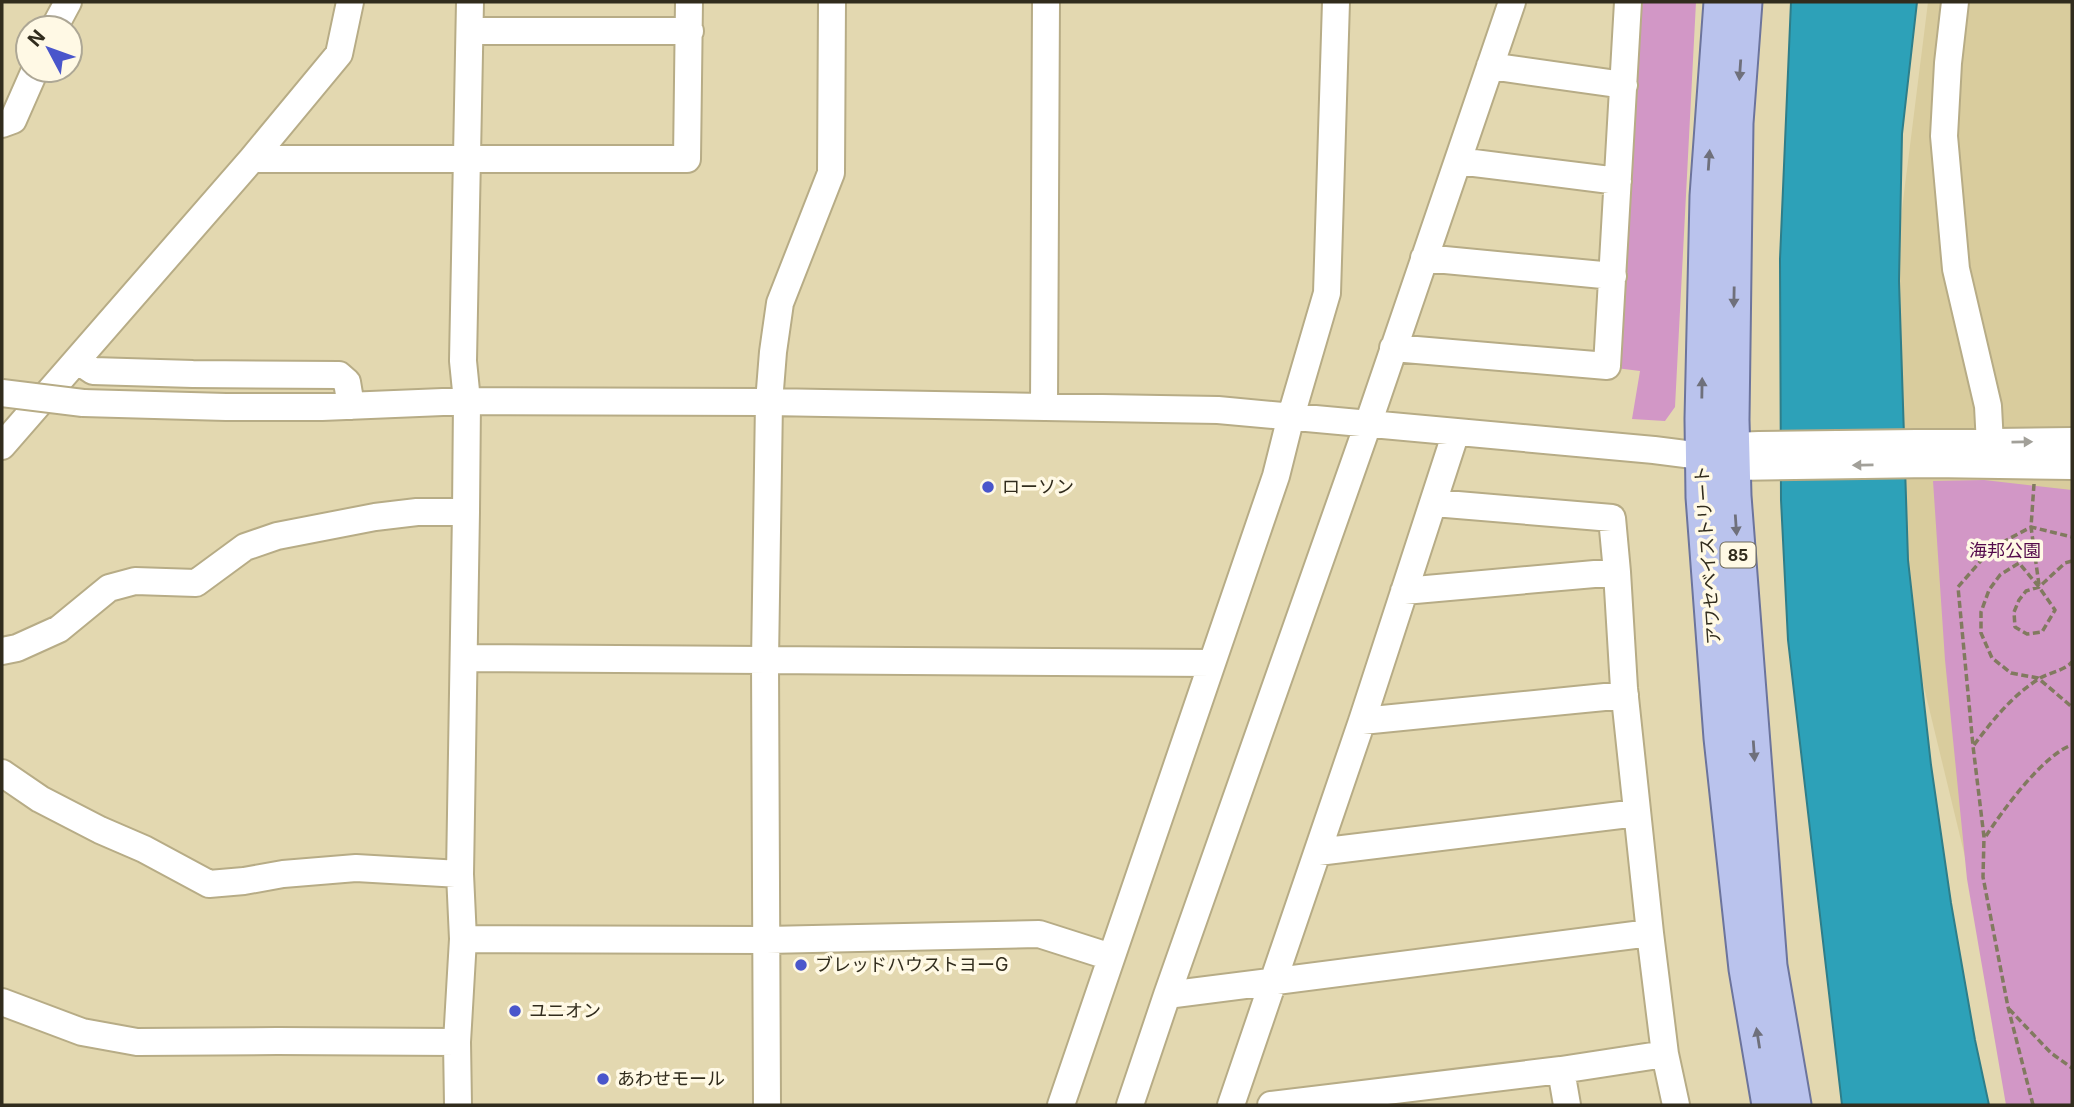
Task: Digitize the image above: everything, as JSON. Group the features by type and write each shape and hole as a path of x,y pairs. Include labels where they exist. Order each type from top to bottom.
{"main road":[{"name":"アワセベイストリート","path":"1721,2 1707,196 1701,456 1721,738 1746,969 1769,1105"},
{"name":"アワセベイストリート","path":"1745,2 1736,123 1746,456 1770,966 1794,1105"}],"street":[{"path":"2,446 252,159 339,54 350,2"},
{"path":"458,1105 457,1042 463,939 460,874 467,401 463,361 470,2"},
{"path":"252,159 687,159 690,2"},
{"path":"767,1105 765,661 769,402 780,303 831,173 832,2"},
{"path":"1044,406 1046,2"},
{"path":"1061,1105 1276,476 1327,293 1336,2"},
{"path":"1130,1105 1512,2"},
{"path":"1393,348 1608,366 1628,2"},
{"path":"1955,2 1944,124 1947,176 1956,269 1989,406 1991,454"},
{"path":"470,31 690,31"},
{"path":"1490,66 1624,85"},
{"path":"2,124 13,120 29,84"},
{"path":"1458,161 1618,181"},
{"path":"1424,258 1612,276"},
{"path":"78,361 93,371 339,375 347,382 351,406"},
{"path":"2,393 83,403 226,407 351,406 467,401 769,402 1218,410 1701,456 1991,454 2072,466"},
{"path":"1231,1105 1362,721 1456,432"},
{"path":"1991,454 2072,442"},
{"path":"1434,503 1612,518 1625,695 1650,933 1665,1054 1676,1105"},
{"path":"2,650 17,648 59,629 109,588 135,581 196,583 245,547 277,536 375,517 417,512 466,512"},
{"path":"1404,591 1617,572"},
{"path":"464,658 1212,663"},
{"path":"1362,721 1625,695"},
{"path":"2,773 40,799 209,884 356,868 460,874"},
{"path":"1318,852 1637,813"},
{"path":"1167,995 1650,933"},
{"path":"463,939 767,940 1039,934 1111,957"},
{"path":"2,1002 82,1031 137,1042 457,1042"},
{"path":"1271,1105 1458,1094 1561,1070 1665,1054"},
{"path":"1561,1070 1567,1105"}],"path":[{"path":"2034,481 2031,527 2039,587"},
{"path":"2033,1105 2008,1007 1983,877 1984,837 1958,587 1992,548 2031,527 2072,537"},
{"path":"2072,561 2065,563 2039,587 2026,591 2019,600 2014,612 2015,627 2027,634 2042,632 2055,610 2039,587 2019,563 2000,575 1989,590 1981,612 1981,633 1992,658 2011,673 2038,678 2072,707"},
{"path":"1973,746 2000,711 2038,678 2068,667 2072,662"},
{"path":"1984,837 2006,805 2036,772 2063,748 2072,745"},
{"path":"2008,1007 2052,1052 2072,1068"}],"shaded area":[{"path":"1928,2 2072,2 2072,1105 2025,1105 1870,464"}],"green space":[{"path":"1632,2 1696,2 1675,407 1665,421 1632,419 1640,371 1608,367"},
{"name":"海邦公園","path":"1984,480 2072,490 2072,1105 2006,1105 1967,879 1945,660 1933,481"}],"water":[{"path":"1791,2 1917,2 1902,134 1899,281 1908,560 1931,765 1951,903 1989,1105 1842,1105 1788,640 1781,500 1780,259"}],"place":[{"name":"ローソン","path":"988,487"},
{"name":"ブレッドハウストヨーG","path":"801,965"},
{"name":"ユニオン","path":"515,1011"},
{"name":"あわせモール","path":"603,1079"}]}
